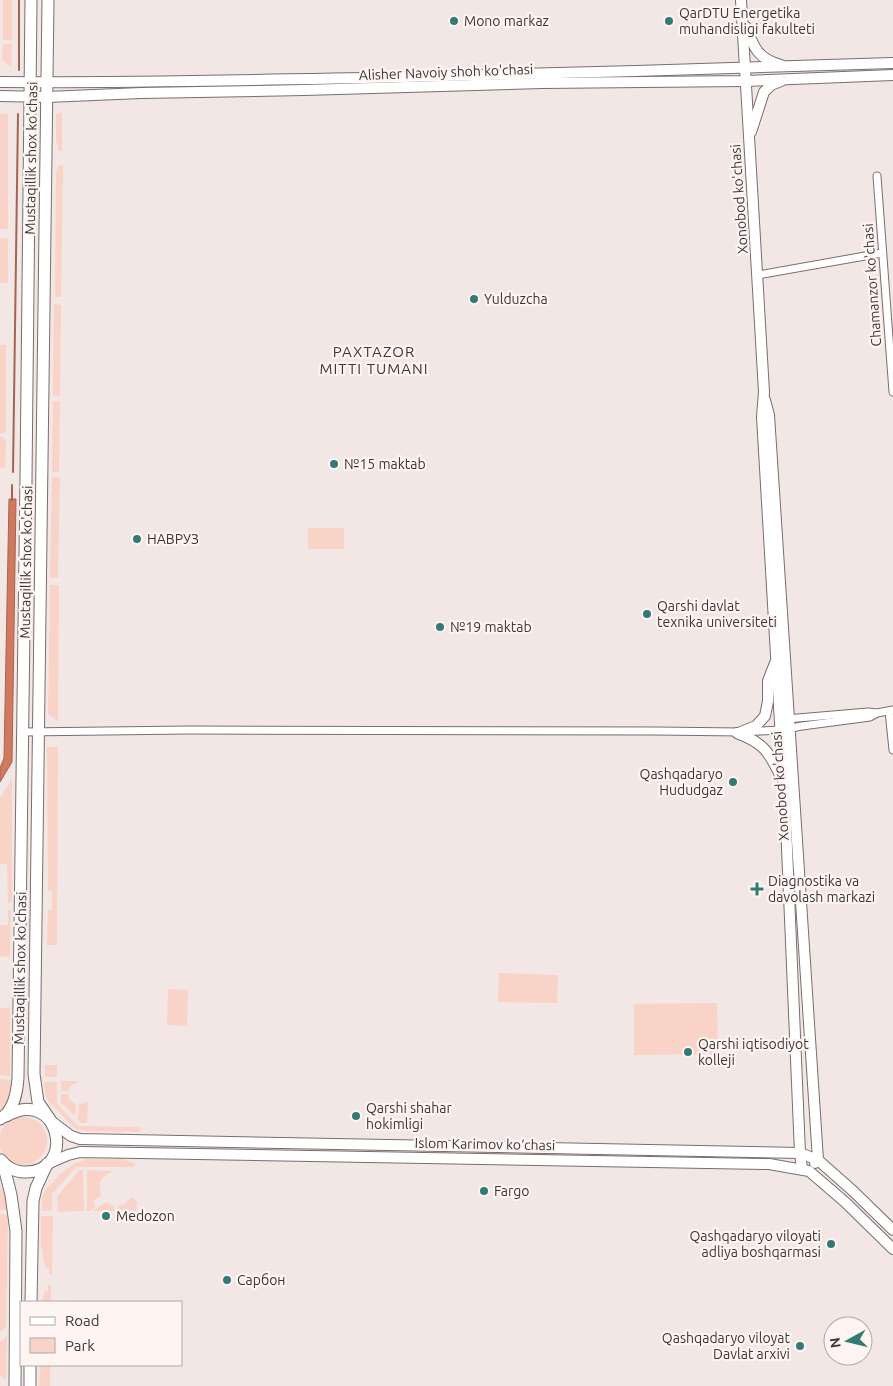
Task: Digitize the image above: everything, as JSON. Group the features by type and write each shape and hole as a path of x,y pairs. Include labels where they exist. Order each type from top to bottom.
{"main road":[{"name":"Mustaqillik shox ko'chasi","path":"2,1119 14,1100 18,1078 31,0"},
{"name":"Mustaqillik shox ko'chasi","path":"47,1164 53,1157 57,1139 51,1122 38,1102 34,1074 48,0"},
{"name":"Xonobod ko'chasi","path":"741,0 758,275 764,397 762,417 776,660 785,724 783,781 800,1153 806,1170"},
{"path":"742,15 752,42 760,55 770,62 787,67"},
{"name":"Alisher Navoiy shoh ko'chasi","path":"0,96 47,97 270,91 563,78 634,70 745,69 893,63"},
{"name":"Alisher Navoiy shoh ko'chasi","path":"0,82 563,78 745,81 893,75"},
{"path":"749,140 764,92 771,85 786,79"},
{"path":"270,80 270,91"},
{"name":"Xonobod ko'chasi","path":"764,397 770,415 785,724 818,1160"},
{"path":"738,732 756,726 765,716 768,701 768,681 776,660"},
{"path":"738,732 752,738 763,746 771,756 783,781"},
{"path":"2,1119 15,1111 25,1109 35,1110 51,1122"},
{"name":"Islom Karimov ko‘chasi","path":"51,1122 71,1136 80,1139 800,1153 818,1160 893,1230"},
{"name":"Islom Karimov ko‘chasi","path":"47,1164 80,1152 760,1164 806,1170"},
{"path":"818,1160 806,1170 846,1202 893,1249"},
{"path":"1,1161 10,1169 20,1172 39,1170 47,1164"},
{"path":"1,1161 12,1195 16,1231 15,1386"},
{"path":"31,1301 33,1201 36,1188 47,1164"},
{"path":"30,1366 30,1386"}],"street":[{"name":"Chamanzor ko'chasi","path":"877,176 893,392"},
{"path":"758,275 882,252"},
{"path":"23,732 189,730 738,732 785,724 870,717 877,713 891,710 893,750"}],"green space":[{"path":"3,0 12,0 12,40 3,40"},
{"path":"3,44 12,44 11,68 2,59"},
{"path":"62,113 62,151 59,151 56,140 56,114"},
{"path":"0,114 8,114 8,229 0,229"},
{"path":"59,165 63,165 61,297 55,297 56,173"},
{"path":"0,238 8,239 8,283 0,283"},
{"path":"54,304 61,305 60,396 53,395"},
{"path":"0,345 6,345 6,431 3,433 0,433"},
{"path":"53,401 60,402 59,472 52,472"},
{"path":"0,437 3,437 6,441 5,468 0,468"},
{"path":"52,477 60,477 58,578 50,578"},
{"path":"308,528 344,528 344,549 308,549"},
{"path":"50,585 59,585 58,721 48,714"},
{"path":"47,747 58,747 57,945 47,945 48,910 52,910 52,891 48,891"},
{"path":"12,779 12,902 8,903 7,864 0,864 0,798"},
{"path":"8,910 11,910 10,957 0,956 0,925 8,925"},
{"path":"499,973 558,975 557,1003 498,1002"},
{"path":"168,989 188,990 187,1026 167,1025"},
{"path":"717,1003 718,1054 634,1055 634,1004"},
{"path":"0,1008 10,1008 10,1076 0,1075"},
{"path":"45,1065 57,1065 57,1077 45,1077"},
{"path":"0,1079 11,1080 9,1102 0,1110"},
{"path":"61,1081 77,1081 77,1083 71,1085 68,1091 61,1091"},
{"path":"44,1082 57,1082 57,1104 78,1126 141,1127 140,1132 85,1131 74,1128 47,1099"},
{"path":"61,1094 68,1094 70,1100 76,1104 75,1116 61,1103"},
{"path":"88,1102 87,1123 80,1123 78,1119 79,1104"},
{"path":"18,1117 28,1117 37,1121 43,1127 46,1132 46,1150 37,1161 28,1165 18,1165 9,1161 3,1155 -1,1146 -1,1136 3,1127 9,1121"},
{"path":"87,1159 123,1159 135,1164 134,1167 76,1167 52,1194 52,1211 42,1211 42,1198 46,1190 60,1174 75,1163"},
{"path":"79,1170 83,1170 84,1211 58,1212 57,1197"},
{"path":"87,1170 113,1171 105,1175 101,1180 101,1195 93,1201 96,1206 90,1211 87,1211"},
{"path":"0,1186 7,1200 8,1210 0,1210"},
{"path":"132,1197 137,1202 136,1211 117,1211 117,1206 123,1205"},
{"path":"106,1202 114,1206 115,1211 93,1211"},
{"path":"0,1214 8,1215 6,1327 0,1332"},
{"path":"41,1216 53,1216 52,1274 49,1274 49,1268 45,1267 41,1244"},
{"path":"48,1285 51,1285 51,1301 42,1301 45,1291 48,1291"},
{"path":"7,1336 6,1381 0,1375 0,1342"},
{"path":"40,1366 50,1366 50,1386 39,1386"}],"shaded area":[{"path":"9,499 16,499 12,762 0,782 0,768 4,758"}],"waterway":[{"path":"19,0 19,70"},
{"path":"13,472 18,114"},
{"path":"12,485 12,500"}],"place":[{"name":"Mono markaz","path":"454,21"},
{"name":"QarDTU Energetika muhandisligi fakulteti","path":"669,21"},
{"name":"Yulduzcha","path":"474,299"},
{"name":"№15 maktab","path":"334,464"},
{"name":"НАВРУЗ","path":"137,539"},
{"name":"Qarshi davlat texnika universiteti","path":"647,614"},
{"name":"№19 maktab","path":"440,627"},
{"name":"Qashqadaryo Hududgaz","path":"733,782"},
{"name":"Diagnostika va davolash markazi","path":"757,889"},
{"name":"Qarshi iqtisodiyot kolleji","path":"688,1052"},
{"name":"Qarshi shahar hokimligi","path":"356,1116"},
{"name":"Fargo","path":"484,1191"},
{"name":"Medozon","path":"106,1216"},
{"name":"Qashqadaryo viloyati adliya boshqarmasi","path":"831,1244"},
{"name":"Сарбон","path":"227,1280"},
{"name":"Qashqadaryo viloyat Davlat arxivi","path":"800,1346"}],"district":[{"name":"PAXTAZOR MITTI TUMANI","path":"374,360"}]}
